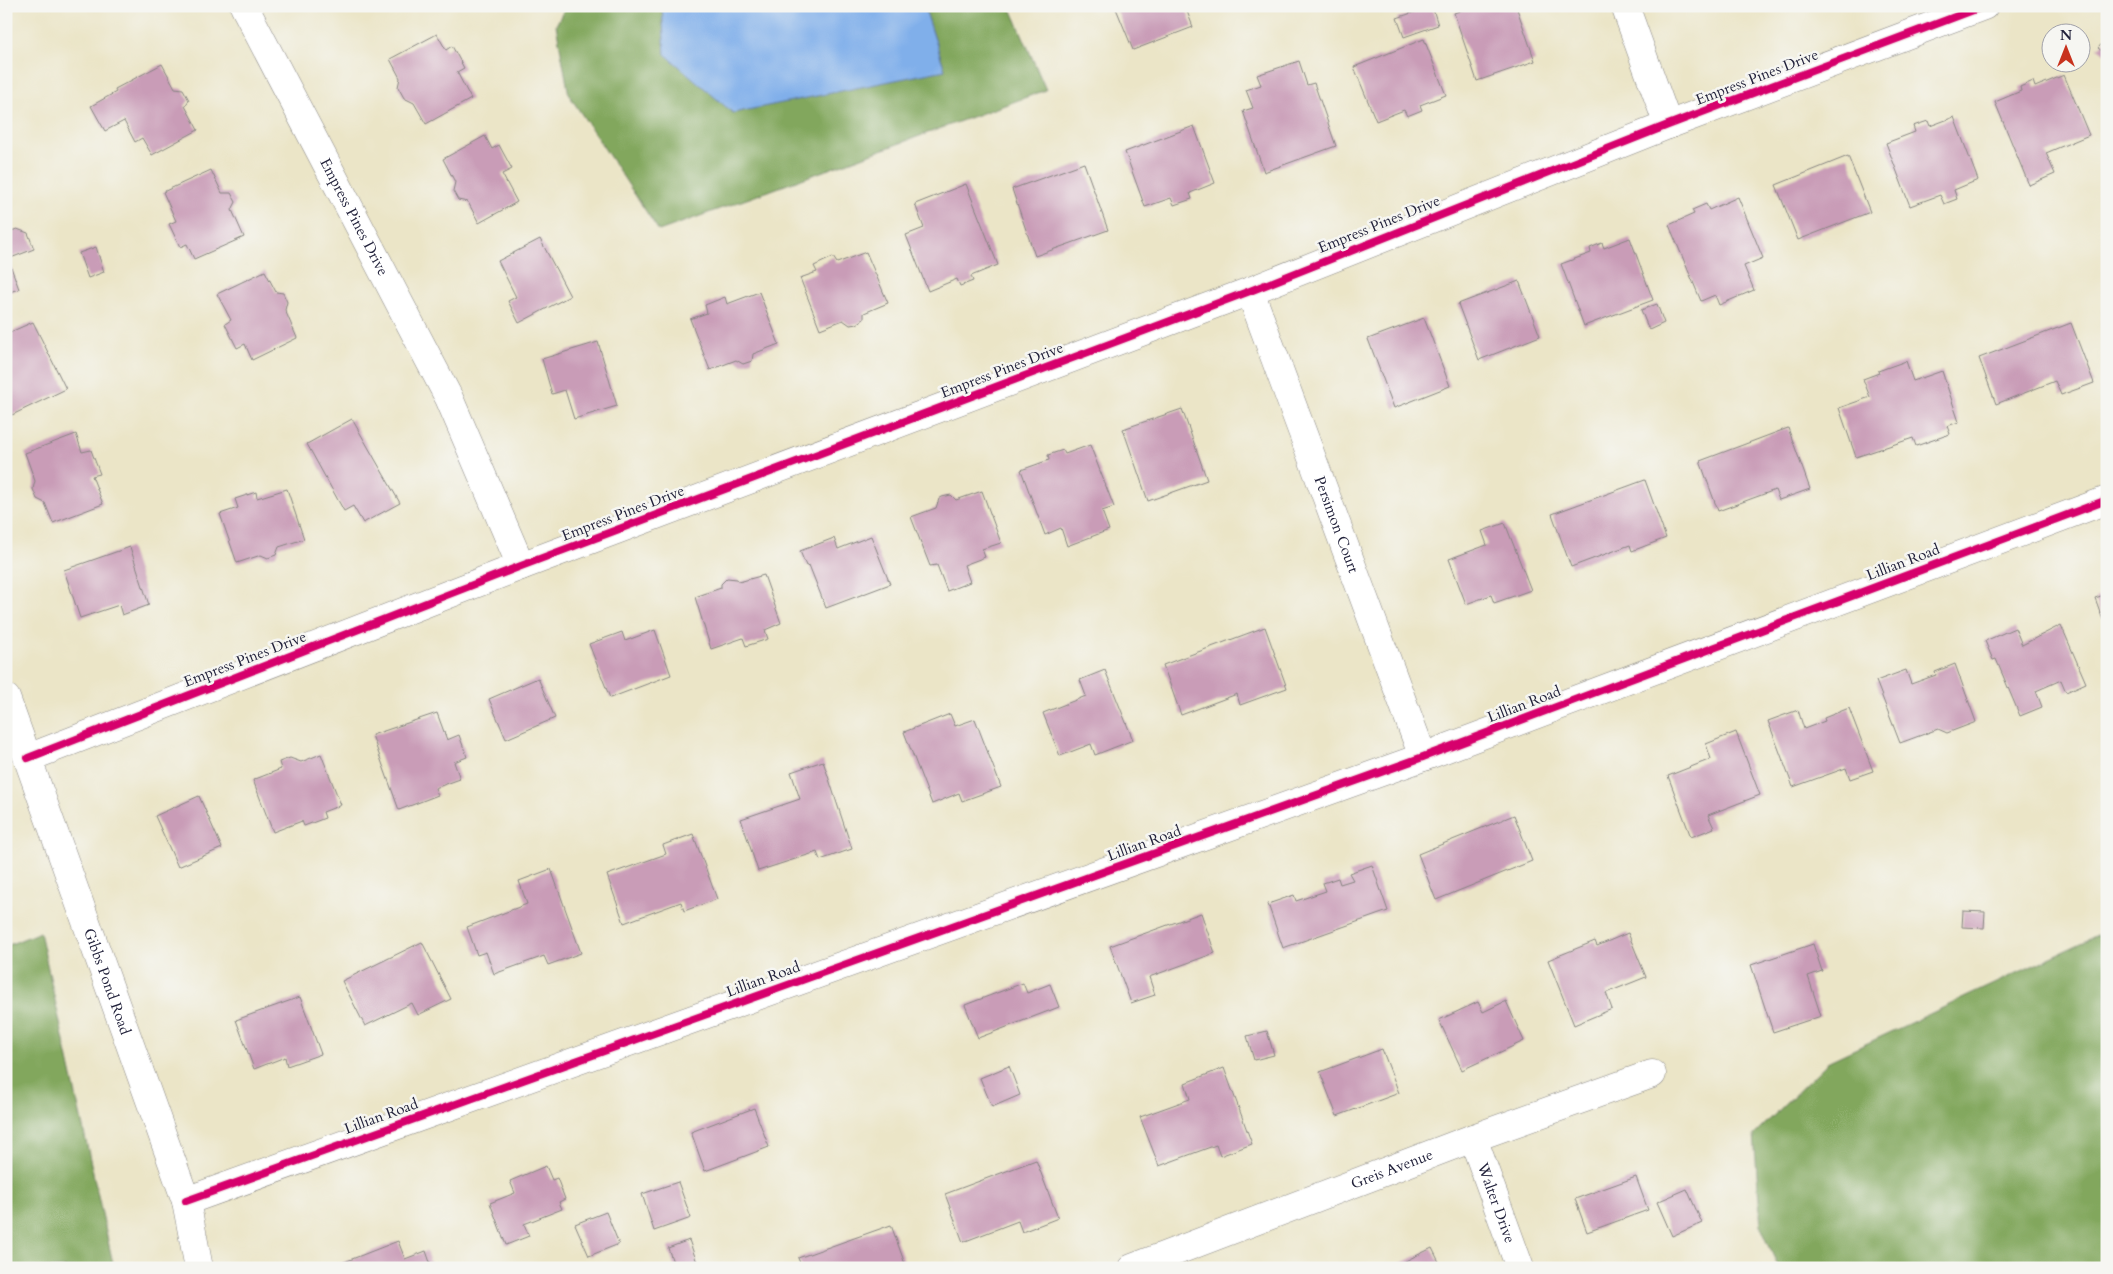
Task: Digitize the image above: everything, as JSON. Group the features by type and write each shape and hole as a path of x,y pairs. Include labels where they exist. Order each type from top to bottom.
{"street":[{"name":"Empress Pines Drive","path":"244,6 449,398 521,566"},
{"path":"1625,6 1668,125"},
{"name":"Empress Pines Drive","path":"28,758 521,566 1250,291 1668,125 1984,6"},
{"name":"Persimon Court","path":"1250,291 1423,757"},
{"name":"Lillian Road","path":"186,1200 1423,757 2107,500"},
{"name":"Gibbs Pond Road","path":"6,698 186,1200 199,1268"},
{"name":"Greis Avenue","path":"1132,1268 1473,1138 1652,1074"},
{"name":"Walter Drive","path":"1473,1138 1520,1268"}],"green space":[{"path":"566,6 662,6 665,54 945,70 924,6 1010,6 1046,90 659,231 569,95 556,25"},
{"path":"2107,931 2107,1268 1779,1268 1761,1227 1754,1135 1829,1061"},
{"path":"40,932 114,1268 6,1268 6,946"}],"water":[{"path":"662,6 924,6 945,70 733,113 665,54"}],"building":[{"path":"1115,6 1185,6 1193,27 1133,50"},
{"path":"1432,6 1438,25 1404,37 1397,18"},
{"path":"1473,6 1516,6 1535,61 1477,81 1454,13"},
{"path":"437,34 446,50 452,46 464,68 457,72 471,99 426,124 414,103 404,98 398,87 400,78 390,59"},
{"path":"2107,38 2107,55 2098,48"},
{"path":"1424,39 1446,95 1420,105 1422,110 1407,116 1404,110 1376,121 1354,67"},
{"path":"1299,61 1307,85 1314,83 1336,146 1264,172 1243,111 1253,108 1246,90 1261,85 1257,75"},
{"path":"162,64 175,88 183,89 189,100 185,106 198,130 152,155 142,138 135,142 124,121 105,131 91,106 116,92 115,89"},
{"path":"2064,75 2089,135 2046,153 2055,174 2029,185 1995,102 2021,91 2020,87 2033,81 2035,87"},
{"path":"1954,117 1978,180 1954,190 1957,199 1944,204 1940,195 1910,206 1886,143 1915,132 1913,126 1928,121 1930,126"},
{"path":"1194,126 1215,183 1190,193 1192,199 1174,205 1171,198 1145,207 1125,152"},
{"path":"485,136 492,149 499,145 512,169 502,174 517,202 479,223 468,202 458,200 453,191 455,182 443,159"},
{"path":"1848,156 1870,212 1798,240 1776,185"},
{"path":"1084,163 1108,230 1035,256 1012,189"},
{"path":"211,170 222,193 231,193 236,202 232,210 244,237 194,259 187,244 180,247 169,224 176,221 163,192"},
{"path":"966,184 998,265 971,276 973,281 960,286 957,279 928,291 906,235 924,228 915,204"},
{"path":"1738,197 1763,258 1744,266 1754,290 1719,305 1715,295 1701,301 1669,225 1694,214 1692,210 1706,204 1709,210"},
{"path":"17,229 28,233 34,249 8,259 19,289 6,293 6,233"},
{"path":"1630,238 1653,300 1584,326 1561,264 1591,253 1590,248 1602,243 1604,248"},
{"path":"540,239 570,296 519,323 508,301 516,297 498,261"},
{"path":"96,247 104,272 88,278 79,253"},
{"path":"866,252 888,303 864,313 864,319 857,324 850,325 843,320 820,329 800,278 817,272 814,266 833,257 837,263"},
{"path":"265,271 276,292 283,293 287,302 285,310 297,338 252,360 245,344 237,348 225,324 231,320 217,294"},
{"path":"1519,281 1540,336 1479,360 1458,304"},
{"path":"759,292 779,344 753,354 752,361 743,364 736,360 710,370 690,319 707,313 705,305 725,297 727,304"},
{"path":"1657,304 1664,323 1649,330 1641,310"},
{"path":"1424,318 1450,386 1394,408 1368,339"},
{"path":"33,322 66,389 12,415 6,402 6,334"},
{"path":"2071,323 2094,383 2061,395 2055,381 1996,404 1979,358"},
{"path":"598,342 617,406 574,419 565,390 552,394 542,359"},
{"path":"1906,361 1913,381 1942,371 1959,422 1947,426 1950,434 1916,446 1913,438 1856,457 1839,408 1870,397 1863,379 1879,373 1878,371"},
{"path":"1182,409 1207,480 1148,501 1123,429"},
{"path":"352,419 400,503 363,523 353,506 344,511 307,444"},
{"path":"1788,428 1810,489 1779,500 1775,490 1718,511 1700,461"},
{"path":"76,434 82,452 91,450 100,474 92,476 103,504 53,523 45,503 37,499 33,489 35,481 25,453"},
{"path":"1090,445 1114,507 1102,511 1109,530 1067,546 1061,528 1045,535 1021,470 1049,460 1048,455 1063,450 1065,454"},
{"path":"1645,480 1666,538 1632,551 1630,545 1571,567 1552,514"},
{"path":"287,489 304,539 279,547 276,555 268,558 261,555 237,563 220,514 238,508 235,499 256,492 257,498"},
{"path":"982,491 1001,543 982,549 985,557 964,565 970,582 947,591 937,565 930,566 911,517 936,508 939,499 942,497 951,495 956,500"},
{"path":"1505,523 1531,590 1494,603 1491,595 1466,604 1449,559 1487,545 1482,531"},
{"path":"871,536 890,584 826,608 809,565 806,566 800,551 834,538 838,549"},
{"path":"130,547 149,605 122,615 119,605 80,618 64,570"},
{"path":"764,575 781,623 765,630 768,639 746,646 743,638 711,649 695,597 721,588 721,584 727,578 737,579 739,582"},
{"path":"2107,594 2107,618 2103,620 2095,598"},
{"path":"2061,625 2086,683 2066,692 2061,680 2036,691 2042,707 2020,716 1996,659 1993,660 1985,641 2015,628 2022,645"},
{"path":"1265,627 1287,688 1240,705 1237,694 1181,715 1163,665"},
{"path":"655,630 671,675 610,698 589,644 622,632 625,641"},
{"path":"1955,664 1976,722 1947,733 1938,729 1900,743 1876,681 1906,670 1911,684 1936,675 1935,672"},
{"path":"1105,670 1133,740 1095,755 1091,744 1060,756 1043,713 1086,696 1080,680"},
{"path":"538,678 555,718 506,739 489,699"},
{"path":"1849,708 1873,771 1850,779 1846,768 1793,787 1768,721 1798,710 1804,729 1825,721 1824,718"},
{"path":"437,713 447,740 459,735 467,757 454,762 460,779 435,788 438,795 399,810 372,735"},
{"path":"950,714 955,726 975,719 1001,787 962,801 959,793 932,804 904,732"},
{"path":"1736,732 1760,795 1708,815 1714,828 1691,837 1668,776 1711,759 1706,744"},
{"path":"321,754 341,805 323,812 325,818 304,826 302,821 273,832 253,780 281,769 279,762 290,758 301,762"},
{"path":"823,761 852,849 820,860 817,852 758,871 741,819 800,799 791,772"},
{"path":"199,796 222,848 178,867 155,816"},
{"path":"1514,815 1532,861 1436,900 1418,854"},
{"path":"693,834 717,899 684,911 681,902 624,923 607,875 666,854 663,845"},
{"path":"1372,865 1388,911 1283,948 1268,904 1294,895 1296,901 1326,891 1323,883 1338,878 1340,884 1353,880 1349,873"},
{"path":"551,869 581,953 548,965 544,956 494,974 486,952 477,955 467,927 527,904 519,881"},
{"path":"1963,911 1985,912 1984,928 1962,927"},
{"path":"1201,913 1215,953 1149,977 1155,995 1131,1003 1110,946"},
{"path":"1628,933 1646,977 1606,993 1612,1009 1574,1025 1548,960 1595,941 1597,946"},
{"path":"422,942 451,999 418,1015 412,1003 365,1026 342,981"},
{"path":"1813,944 1822,971 1808,976 1821,1016 1773,1032 1751,965"},
{"path":"1023,983 1027,993 1050,984 1059,1007 978,1038 965,1005"},
{"path":"300,997 321,1054 287,1066 285,1057 254,1069 236,1020"},
{"path":"1506,1001 1524,1041 1462,1070 1439,1020 1478,1002 1483,1012"},
{"path":"1267,1031 1274,1055 1254,1060 1247,1036"},
{"path":"1382,1049 1399,1093 1337,1116 1320,1072"},
{"path":"1009,1066 1020,1095 992,1107 980,1078"},
{"path":"1224,1068 1252,1144 1220,1156 1216,1145 1159,1166 1140,1117 1190,1099 1185,1083"},
{"path":"754,1108 769,1147 705,1171 691,1132"},
{"path":"1036,1160 1058,1218 1022,1232 1018,1221 963,1242 945,1194"},
{"path":"546,1166 552,1180 557,1178 565,1199 559,1202 562,1209 524,1224 529,1236 506,1245 490,1203 515,1193 510,1181"},
{"path":"1636,1177 1648,1210 1587,1232 1575,1199"},
{"path":"678,1182 691,1218 654,1231 642,1194"},
{"path":"1687,1189 1702,1223 1672,1236 1657,1202"},
{"path":"606,1212 619,1244 589,1256 575,1224"},
{"path":"891,1225 905,1264 893,1268 802,1268 798,1258"},
{"path":"689,1240 699,1268 675,1268 668,1248"},
{"path":"398,1241 405,1259 426,1251 432,1268 329,1268"},
{"path":"1432,1248 1442,1268 1391,1268"}],"cycle path":[{"path":"28,758 521,566 1250,291 1668,125 1984,6"},
{"path":"186,1201 1423,757 2107,500"}]}
